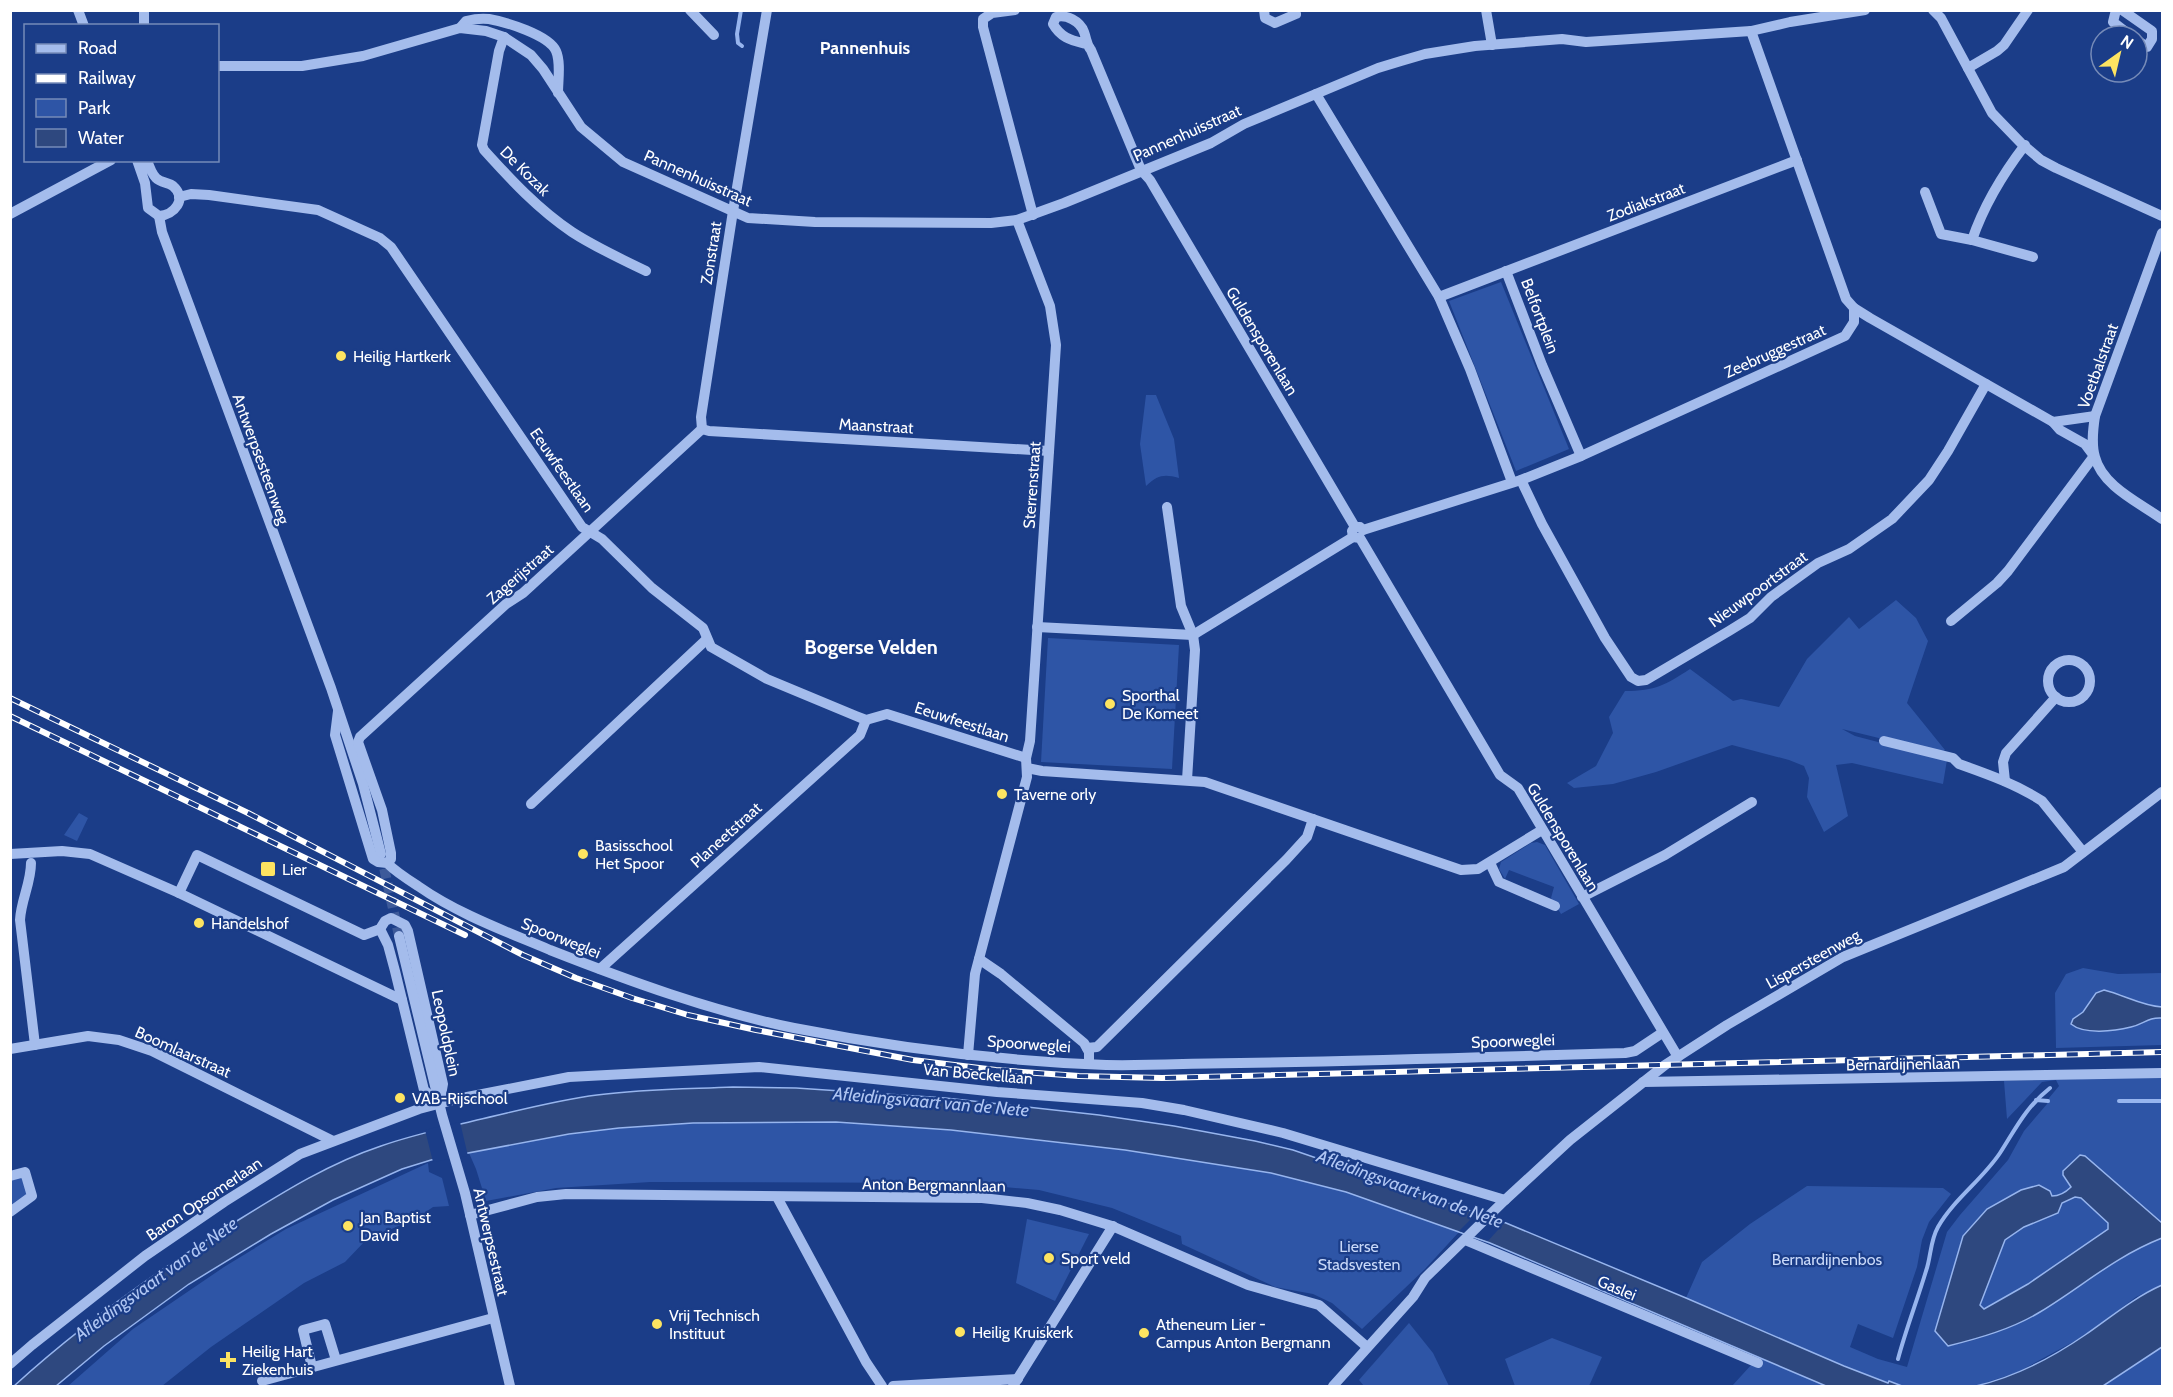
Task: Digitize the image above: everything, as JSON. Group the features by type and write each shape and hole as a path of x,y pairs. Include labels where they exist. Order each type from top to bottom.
{"street":[{"path":"690,10 714,35"},
{"name":"Zonstraat","path":"702,429 701,417 767,10"},
{"path":"1015,10 992,13 983,20 983,27 1033,215"},
{"path":"1264,10 1265,18 1275,23 1295,12"},
{"path":"1486,10 1492,45"},
{"path":"1933,10 1941,18 1992,112 2025,146 2041,160 2056,168 2163,216"},
{"path":"1968,68 2004,45 2028,10"},
{"path":"2116,10 2113,22 2116,24"},
{"path":"2122,10 2142,24"},
{"name":"Pannenhuisstraat","path":"219,66 302,66 363,56 460,28 486,31 504,37 531,55 543,69 581,127 623,162 748,218 815,222 991,224 1033,215 1211,143 1244,124 1378,68 1409,58 1458,48 1562,39 1586,42 1751,31 1779,23 1859,11"},
{"name":"Pannenhuisstraat","path":"460,28 466,21 488,15 547,40 555,47 558,54 558,93"},
{"path":"2149,29 2152,31 2152,39 2149,44"},
{"path":"1751,31 1846,299 1854,309 2053,422 2060,430 2085,444 2094,456 2099,469 2112,483 2163,519"},
{"name":"De Kozak","path":"504,37 499,51 482,145 484,150 509,179 573,233 646,271"},
{"name":"Guldensporenlaan","path":"1086,44 1091,50 1141,170 1150,180 1500,775 1518,788 1662,1033"},
{"path":"1316,94 1439,297 1516,481"},
{"path":"1971,240 1980,216 2001,177 2025,146"},
{"name":"Zodiakstraat","path":"1506,272 1797,160"},
{"path":"10,214 107,162"},
{"name":"Antwerpsesteenweg","path":"138,162 145,183 146,204 153,213 159,216 162,232 338,711 335,735 370,853 378,862 387,862"},
{"path":"148,162 156,178 172,185 178,192 178,207 168,215 159,216"},
{"path":"1925,192 1941,234 2033,257"},
{"name":"Eeuwfeestlaan","path":"179,197 195,194 209,195 318,210 380,238 391,247 582,526 602,539 652,588 703,628 711,647 766,679 867,720 887,714 1026,763 1042,771 1205,782 1461,870 1478,869 1542,830"},
{"name":"Sterrenstraat","path":"968,1055 975,974 1027,777 1026,763 1030,741 1056,345 1050,306 1017,220"},
{"name":"Voetbalstraat","path":"2094,456 2095,416 2163,233"},
{"name":"Belfortplein","path":"1439,297 1506,272 1581,456"},
{"name":"Zeebruggestraat","path":"1193,635 1357,533 1516,481 1581,456 1845,336 1854,322 1854,309"},
{"name":"Nieuwpoortstraat","path":"1516,481 1605,638 1631,677 1638,681 1646,680 1750,618 1771,597 1818,563 1849,549 1892,519 1929,480 1986,384"},
{"path":"2053,422 2095,416"},
{"name":"Zagerijstraat","path":"387,862 391,859 391,853 382,810 358,742 360,737 506,604 523,593 702,429"},
{"name":"Maanstraat","path":"702,429 1049,451"},
{"path":"1951,621 2008,571 2094,456"},
{"path":"1167,507 1181,606 1193,635 1195,650 1187,780"},
{"path":"1038,627 1193,635"},
{"path":"531,804 707,639"},
{"path":"2071,660 2085,666 2091,683 2083,698 2069,703 2056,697 2049,687 2048,679 2056,665 2071,660"},
{"path":"2005,781 2003,762 2006,753 2056,697"},
{"name":"Planeetstraat","path":"600,969 860,735 867,720"},
{"path":"1884,741 1953,758 1959,764 2005,781 2042,801 2084,852"},
{"name":"Lispersteenweg","path":"1340,1384 1367,1347 1413,1297 1425,1278 1570,1140 1643,1082 1727,1025 1843,957 2064,867 2163,792"},
{"path":"1582,897 1665,855 1752,802"},
{"path":"1087,1048 1097,1047 1259,888 1307,837 1313,819"},
{"path":"10,854 62,851 90,854 179,893 402,1000"},
{"name":"Leopoldplein","path":"179,893 197,855 364,935 380,929 385,921 391,918 405,925 443,1084 441,1109"},
{"name":"Spoorweglei","path":"387,862 425,891 480,922 600,969 722,1010 793,1028 968,1055 1089,1064 1383,1061 1625,1053 1635,1051 1662,1033"},
{"path":"31,863 31,877 20,920 35,1045"},
{"path":"1490,863 1499,882 1555,906"},
{"name":"Leopoldplein","path":"380,929 388,945 424,1090 441,1109"},
{"path":"399,936 441,1109"},
{"path":"979,959 1084,1043 1089,1052 1089,1064"},
{"path":"1662,1033 1678,1057"},
{"name":"Boomlaarstraat","path":"10,1049 88,1036 130,1044 161,1056 333,1141"},
{"name":"Van Boeckellaan","path":"441,1109 569,1077 759,1067 997,1092 1161,1105 1283,1133 1505,1200"},
{"name":"Bernardijnenlaan","path":"1643,1082 2163,1073"},
{"name":"Baron Opsomerlaan","path":"10,1364 94,1296 184,1228 300,1154 419,1109 441,1109"},
{"name":"Antwerpsestraat","path":"441,1109 470,1215 510,1386"},
{"path":"10,1176 25,1172 32,1196 10,1212"},
{"name":"Anton Bergmannlaan","path":"470,1215 537,1197 566,1194 1000,1199 1060,1210 1113,1227 1248,1285 1318,1305 1367,1347"},
{"path":"777,1197 866,1362 882,1386"},
{"path":"893,1386 1016,1383 1113,1227"},
{"name":"Gaslei","path":"1466,1238 1758,1363"},
{"path":"262,1381 493,1318"},
{"path":"312,1366 303,1330 325,1324 336,1360"}],"green space":[{"path":"1501,282 1569,449 1516,471 1449,301"},
{"path":"1146,395 1156,395 1174,439 1179,478 1161,476 1146,486 1140,444"},
{"path":"1896,600 1916,618 1928,641 1907,703 1945,750 1940,753 1842,729 1855,736 1947,760 1943,784 1852,763 1836,765 1848,816 1824,832 1807,797 1809,778 1804,766 1732,745 1656,772 1613,784 1574,788 1567,783 1596,766 1613,733 1609,717 1625,691 1645,690 1660,686 1690,669 1733,701 1741,699 1779,707 1807,659 1849,617 1859,629"},
{"name":"Sporthal De Komeet","path":"1048,638 1179,645 1172,769 1041,762"},
{"path":"79,813 88,818 77,841 64,835"},
{"path":"1537,842 1545,845 1579,904 1561,914 1551,898 1554,887 1509,870 1505,879 1499,869 1501,862 1531,843"},
{"path":"2083,968 2118,974 2162,973 2162,1007 2146,1005 2120,994 2096,994 2083,1012 2073,1019 2133,1027 2149,1018 2162,1018 2162,1045 2056,1048 2055,993 2066,974"},
{"name":"Bernardijnenbos","path":"2162,1077 2162,1223 2085,1156 2080,1155 2063,1171 2071,1187 2064,1192 2052,1196 2050,1191 2039,1185 2021,1190 1987,1209 1963,1236 1935,1331 1949,1346 1972,1341 2019,1324 2114,1263 2162,1238 2162,1285 2136,1297 2084,1336 2018,1372 1976,1386 1902,1386 1844,1366 1686,1298 1702,1262 1750,1224 1807,1186 1943,1188 1951,1194 1929,1222 1922,1240 1917,1267 1893,1338 1858,1324 1850,1347 1878,1359 1907,1367 1947,1232 2008,1160 2024,1131 2059,1086 2056,1080 2042,1082 2007,1119 2004,1081"},
{"name":"Lierse Stadsvesten","path":"836,1122 990,1133 1125,1150 1271,1173 1346,1192 1459,1232 1425,1269 1362,1329 1332,1303 1313,1294 1275,1287 1182,1244 1181,1236 1112,1208 1039,1190 959,1183 650,1182 556,1188 486,1201 469,1153 617,1128 699,1123"},
{"path":"428,1163 429,1172 442,1178 449,1206 433,1207 417,1218 366,1240 345,1262 304,1283 211,1347 162,1386 68,1386 133,1329 224,1267 286,1229"},
{"path":"22,1177 28,1194 11,1208 11,1180"},
{"path":"2075,1197 2081,1198 2109,1224 2108,1229 2028,1284 1984,1309 1979,1305 2005,1240 2023,1227 2058,1213 2062,1203"},
{"name":"Sport veld","path":"1027,1219 1089,1234 1055,1301 1016,1283"},
{"name":"Lierse Stadsvesten","path":"1409,1323 1433,1353 1449,1386 1364,1386 1359,1380"},
{"path":"1552,1338 1602,1357 1589,1386 1515,1386 1505,1359"},
{"path":"2162,1347 2162,1386 2103,1386"},
{"path":"1755,1356 1826,1386 1732,1386 1752,1364"}],"water":[{"path":"2104,990 2147,1005 2162,1007 2162,1018 2108,1031 2084,1030 2071,1024 2073,1019 2083,1012 2096,993"},
{"name":"Afleidingsvaart van de Nete","path":"733,1087 796,1088 945,1098 1099,1115 1174,1126 1293,1150 1506,1223 1844,1366 1902,1386 1826,1386 1490,1243 1346,1192 1271,1173 1125,1150 951,1130 836,1122 693,1123 619,1128 569,1134 431,1160 402,1169 333,1200 271,1234 189,1284 104,1346 56,1386 14,1386 95,1318 181,1257 291,1188 362,1153 429,1132 567,1100 631,1092"},
{"path":"2080,1155 2085,1156 2162,1223 2162,1238 2114,1263 2029,1318 1996,1332 1948,1346 1935,1331 1963,1236 1987,1209 2021,1190 2039,1185 2050,1191 2052,1196 2064,1192 2071,1187 2063,1171","holes":["2075,1197 2081,1198 2108,1223 2108,1229 2028,1284 1984,1309 1980,1305 2005,1240 2024,1227 2058,1213 2062,1203"]},
{"path":"2162,1285 2162,1347 2103,1386 1976,1386 2019,1372 2060,1351 2132,1302"}],"pier":[{"path":"460,1122 468,1156 433,1162 425,1130"},
{"path":"1479,1211 1506,1221 1488,1241 1459,1231"}],"waterway":[{"path":"741,10 737,34 738,43 742,46"},
{"path":"1898,1359 1938,1227 1952,1207 1993,1163 2028,1110 2050,1088"},
{"path":"2036,1100 2048,1101"},
{"path":"2119,1101 2162,1101"}],"tunnel":[{"path":"381,854 399,936"}],"railway":[{"path":"10,698 248,813 523,955 576,978 688,1015 913,1060 996,1070 1079,1076 1162,1078 2162,1052"},
{"path":"10,716 465,935"}],"place":[{"name":"Heilig Hartkerk","path":"341,356"},
{"name":"Sporthal De Komeet","path":"1110,704"},
{"name":"Taverne orly","path":"1002,794"},
{"name":"Basisschool Het Spoor","path":"583,854"},
{"name":"Lier","path":"268,869"},
{"name":"Handelshof","path":"199,923"},
{"name":"VAB-Rijschool","path":"400,1098"},
{"name":"Jan Baptist David","path":"348,1226"},
{"name":"Sport veld","path":"1049,1258"},
{"name":"Vrij Technisch Instituut","path":"657,1324"},
{"name":"Heilig Kruiskerk","path":"960,1332"},
{"name":"Atheneum Lier - Campus Anton Bergmann","path":"1144,1333"},
{"name":"Heilig Hart Ziekenhuis","path":"228,1360"}],"district":[{"name":"Pannenhuis","path":"865,48"},
{"name":"Bogerse Velden","path":"871,647"}]}
